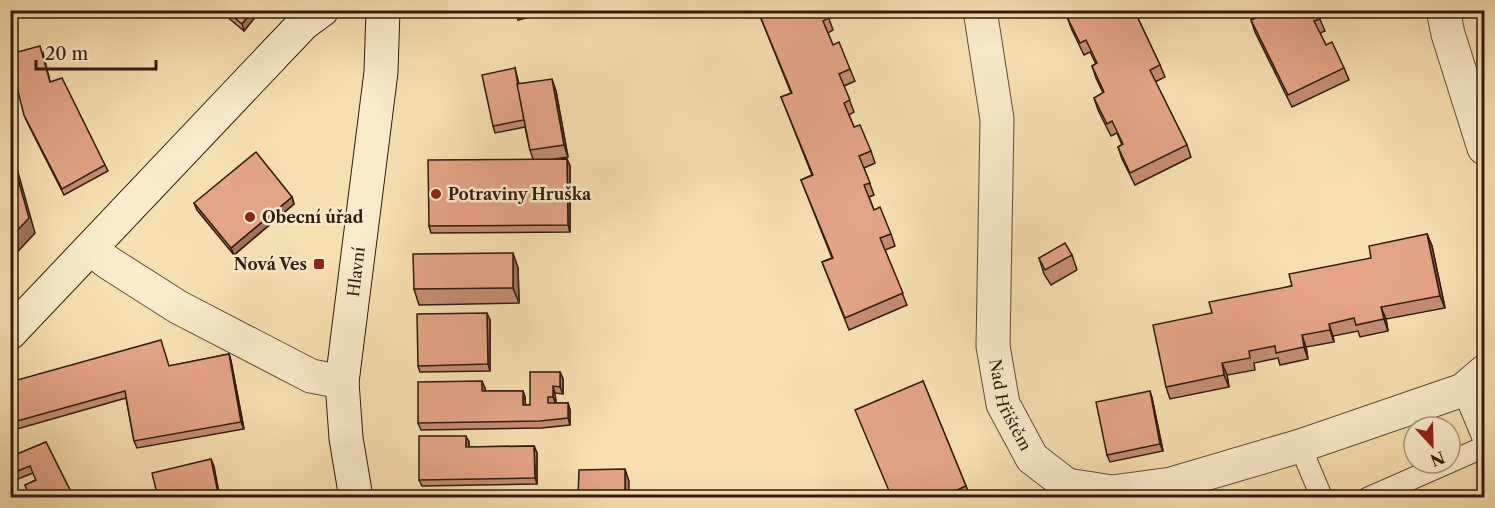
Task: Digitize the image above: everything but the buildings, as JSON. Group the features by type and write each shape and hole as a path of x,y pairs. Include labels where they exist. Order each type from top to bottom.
{"street":[{"path":"10,333 303,24 322,10"},
{"name":"Hlavní","path":"356,498 346,438 342,382 381,72 383,10"},
{"name":"Nad Hřištěm","path":"980,10 997,119 993,346 1003,404 1032,458 1067,485 1112,492 1171,484 1300,446 1474,381"},
{"path":"1443,10 1448,34 1485,148"},
{"path":"90,249 178,308 311,376 342,382"}],"lane":[{"path":"1474,381 1485,440"},
{"path":"1300,446 1322,498"},
{"path":"1368,498 1485,447"}],"place":[{"name":"Potraviny Hruška","path":"436,194"},
{"name":"Obecní úřad","path":"250,217"},
{"name":"Nová Ves","path":"319,264"}]}
